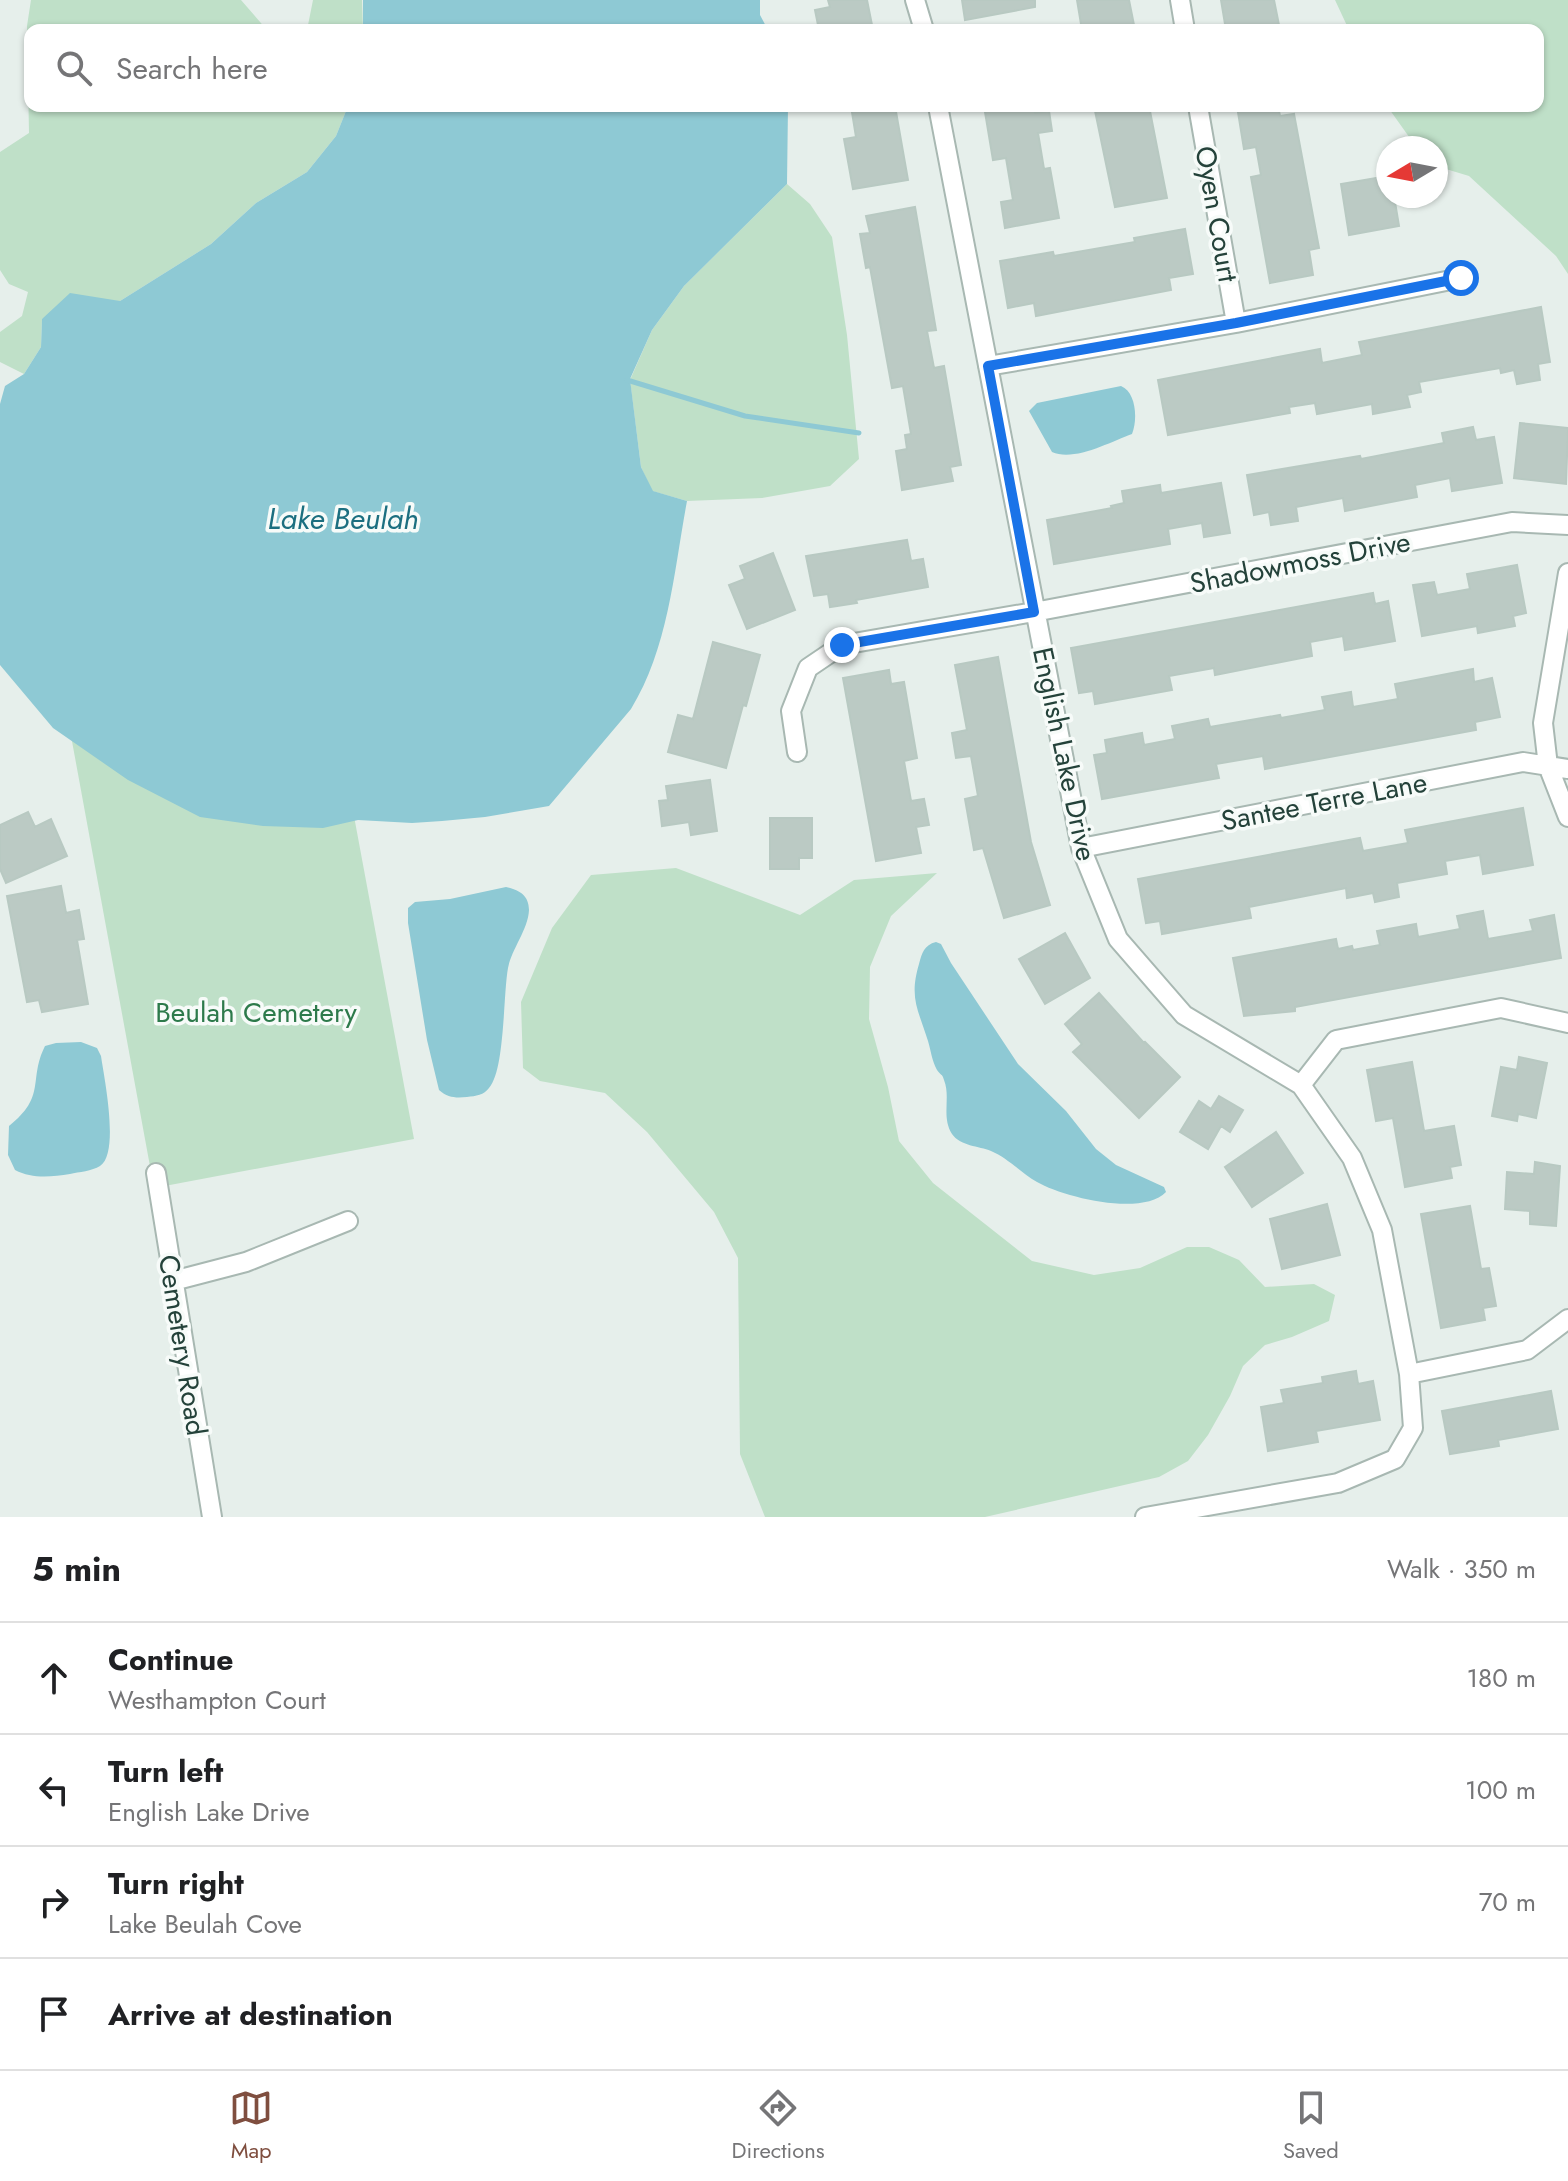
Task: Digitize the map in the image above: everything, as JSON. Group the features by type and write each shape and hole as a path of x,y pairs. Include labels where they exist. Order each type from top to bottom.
{"street":[{"path":"915,0 922,24"},
{"path":"1180,0 1184,24"},
{"name":"English Lake Drive","path":"939,112 1081,848 1118,939 1184,1015 1301,1085 1352,1158 1382,1230 1409,1374 1413,1428 1395,1459 1338,1483 1145,1517"},
{"name":"Oyen Court","path":"1199,112 1236,323"},
{"path":"988,366 1236,323 1461,278"},
{"name":"Shadowmoss Drive","path":"797,752 791,711 808,668 842,645 1512,522 1568,525"},
{"path":"1568,573 1543,723 1548,766 1568,817"},
{"name":"Santee Terre Lane","path":"1081,848 1523,762 1568,769"},
{"path":"1301,1085 1336,1040 1501,1008 1568,1023"},
{"name":"Cemetery Road","path":"156,1173 212,1517"},
{"path":"173,1281 246,1262 348,1221"},
{"path":"1409,1374 1527,1350 1568,1319"}],"green space":[{"path":"31,0 241,0 262,24 27,24"},
{"path":"313,0 362,0 363,24 308,24"},
{"path":"1335,0 1568,0 1568,274 1556,256 1469,176 1448,170 1448,136 1408,136 1391,112 1544,112 1544,24 1346,24"},
{"path":"29,112 346,112 336,136 307,172 256,203 211,244 120,301 42,319 41,347 24,374 0,362 0,332 22,316 28,292 9,284 0,270 0,152 29,133"},
{"path":"787,184 810,204 832,237 847,335 859,459 830,486 762,498 687,501 652,491 641,467 630,380 652,330 684,286"},
{"name":"Beulah Cemetery","path":"317,617 414,1139 154,1188 58,665"},
{"path":"676,868 800,915 854,880 937,873 891,916 870,967 869,1019 899,1141 933,1183 1032,1261 1094,1275 1140,1268 1187,1247 1209,1247 1239,1260 1265,1287 1314,1284 1335,1295 1329,1321 1265,1345 1243,1366 1208,1435 1188,1461 1159,1477 985,1517 765,1517 740,1454 738,1258 714,1212 647,1132 605,1093 540,1081 523,1068 521,1002 552,928 591,875"}],"water":[{"path":"363,0 760,0 760,15 765,24 363,24"},
{"name":"Lake Beulah","path":"346,112 788,112 787,184 684,286 652,330 630,379 641,467 653,491 687,501 674,581 654,660 631,709 549,806 485,817 412,823 358,820 323,828 263,826 200,817 128,780 53,728 0,665 0,404 5,386 24,374 41,347 42,319 70,293 120,301 211,244 256,203 307,172 336,136"},
{"path":"1121,386 1133,400 1135,421 1132,434 1081,453 1052,452 1029,411 1037,403"},
{"path":"506,887 522,894 529,910 508,968 498,1066 485,1092 477,1096 449,1096 439,1090 427,1040 408,908 415,902 450,899"},
{"path":"936,942 941,944 1018,1064 1066,1111 1096,1149 1116,1165 1164,1187 1166,1192 1139,1203 1121,1204 1083,1198 1049,1188 997,1154 955,1138 947,1121 943,1076 934,1063 915,995 916,976 923,953 926,947"},
{"path":"81,1042 97,1048 101,1056 110,1131 106,1158 97,1168 63,1175 21,1173 15,1170 8,1155 9,1126 21,1115 33,1096 45,1046"}],"building":[{"path":"828,0 867,0 872,24 818,24 815,10 830,7"},
{"path":"962,0 1035,0 1035,7 965,20"},
{"path":"1077,0 1129,0 1134,24 1081,24"},
{"path":"1221,0 1274,0 1279,24 1225,24"},
{"path":"852,112 896,112 908,180 853,189 844,139 856,137"},
{"path":"985,112 1049,112 1052,131 1038,133 1044,169 1050,168 1059,218 1005,228 1001,202 1013,200 1006,158 993,160"},
{"path":"1095,112 1150,112 1167,198 1115,207"},
{"path":"1238,112 1279,112 1280,116 1294,114 1319,248 1309,250 1313,275 1270,283 1251,177 1261,175 1256,147 1244,149"},
{"path":"1376,178 1376,208 1396,208 1399,226 1349,235 1341,184"},
{"path":"915,207 936,330 927,331 934,368 944,366 961,465 950,467 953,481 902,490 896,451 907,449 905,435 911,434 903,386 892,388 870,267 866,268 860,234 870,233 866,216"},
{"path":"1185,229 1193,274 1169,278 1171,290 1036,316 1034,303 1008,308 1000,261 1053,252 1054,256 1135,242 1134,238"},
{"path":"1541,307 1550,362 1538,364 1540,380 1517,384 1514,370 1501,373 1500,368 1419,382 1421,392 1407,395 1410,407 1373,414 1372,404 1317,414 1315,403 1289,407 1290,413 1168,435 1158,380 1320,349 1322,363 1362,355 1359,342"},
{"path":"1520,423 1568,428 1566,484 1514,478"},
{"path":"1473,427 1476,440 1494,437 1502,483 1452,491 1450,478 1415,485 1417,497 1345,511 1343,498 1296,507 1298,521 1271,525 1269,512 1254,515 1247,475 1360,456 1361,459 1444,443 1442,433"},
{"path":"1221,483 1230,533 1204,537 1202,523 1168,529 1170,544 1054,564 1047,520 1112,508 1124,503 1122,491 1160,485 1161,493"},
{"path":"907,540 911,561 923,559 928,587 830,607 828,594 814,596 806,556"},
{"path":"773,553 795,610 747,629 729,585 745,579 740,566"},
{"path":"1517,565 1526,613 1513,616 1515,626 1478,633 1477,626 1422,636 1413,585 1434,582 1437,595 1470,589 1467,574"},
{"path":"1373,593 1375,604 1388,601 1395,641 1345,650 1343,636 1310,642 1312,656 1215,675 1214,668 1169,676 1172,690 1095,704 1093,691 1079,693 1071,648"},
{"path":"713,642 760,655 726,768 668,752 678,715 693,719"},
{"path":"998,657 1031,842 1050,905 1004,918 983,848 974,850 965,799 978,796 971,756 956,758 952,733 967,730 955,665"},
{"path":"1473,669 1474,682 1492,678 1500,717 1475,722 1476,730 1265,769 1263,756 1216,764 1219,778 1102,799 1094,755 1107,753 1105,740 1142,733 1144,745 1175,739 1172,726 1208,719 1210,727 1325,710 1322,697 1351,692 1353,707 1398,699 1395,684"},
{"path":"889,670 891,684 904,682 917,758 904,761 911,801 924,799 929,825 916,827 921,853 876,861 843,678"},
{"path":"710,780 717,831 691,835 689,822 662,826 659,801 668,800 666,786"},
{"path":"1523,808 1533,865 1483,874 1480,855 1445,861 1447,874 1397,883 1399,897 1375,902 1373,893 1347,898 1346,888 1249,907 1251,918 1162,934 1160,921 1146,923 1138,879 1360,838 1363,851 1408,843 1405,830"},
{"path":"28,812 35,827 51,819 67,856 6,883 0,869 0,825"},
{"path":"770,818 812,818 812,858 799,858 799,869 770,869"},
{"path":"61,886 66,913 79,910 84,939 77,940 88,1004 42,1012 39,1000 27,1002 7,896"},
{"path":"1483,911 1488,939 1533,931 1530,920 1554,915 1561,958 1295,1007 1295,1011 1244,1016 1233,958 1336,939 1338,949 1352,946 1353,950 1380,945 1377,931 1416,924 1418,937 1460,929 1457,916"},
{"path":"1065,933 1090,978 1045,1004 1019,959"},
{"path":"1099,993 1180,1077 1139,1118 1073,1052 1082,1044 1065,1024"},
{"path":"1519,1057 1547,1063 1536,1118 1518,1114 1517,1121 1492,1116 1501,1067 1517,1070"},
{"path":"1412,1062 1424,1131 1454,1126 1461,1165 1450,1167 1452,1178 1405,1187 1393,1118 1376,1121 1367,1070"},
{"path":"1219,1096 1243,1110 1230,1132 1221,1126 1208,1149 1180,1132 1199,1101 1211,1109"},
{"path":"1276,1132 1303,1173 1252,1207 1225,1167"},
{"path":"1535,1162 1560,1166 1556,1226 1530,1224 1530,1211 1505,1209 1507,1172 1534,1174"},
{"path":"1327,1204 1340,1255 1282,1269 1270,1219"},
{"path":"1470,1206 1481,1269 1489,1268 1496,1306 1483,1308 1485,1320 1441,1328 1421,1214"},
{"path":"1356,1371 1358,1384 1373,1381 1380,1420 1316,1431 1318,1442 1268,1451 1261,1407 1284,1403 1281,1390 1323,1383 1322,1377"},
{"path":"1551,1391 1558,1429 1498,1440 1499,1446 1450,1454 1442,1411"}],"waterway":[{"path":"627,380 745,416 859,433"}],"route":[{"path":"842,645 1034,612 988,366 1236,323 1461,278"}]}
